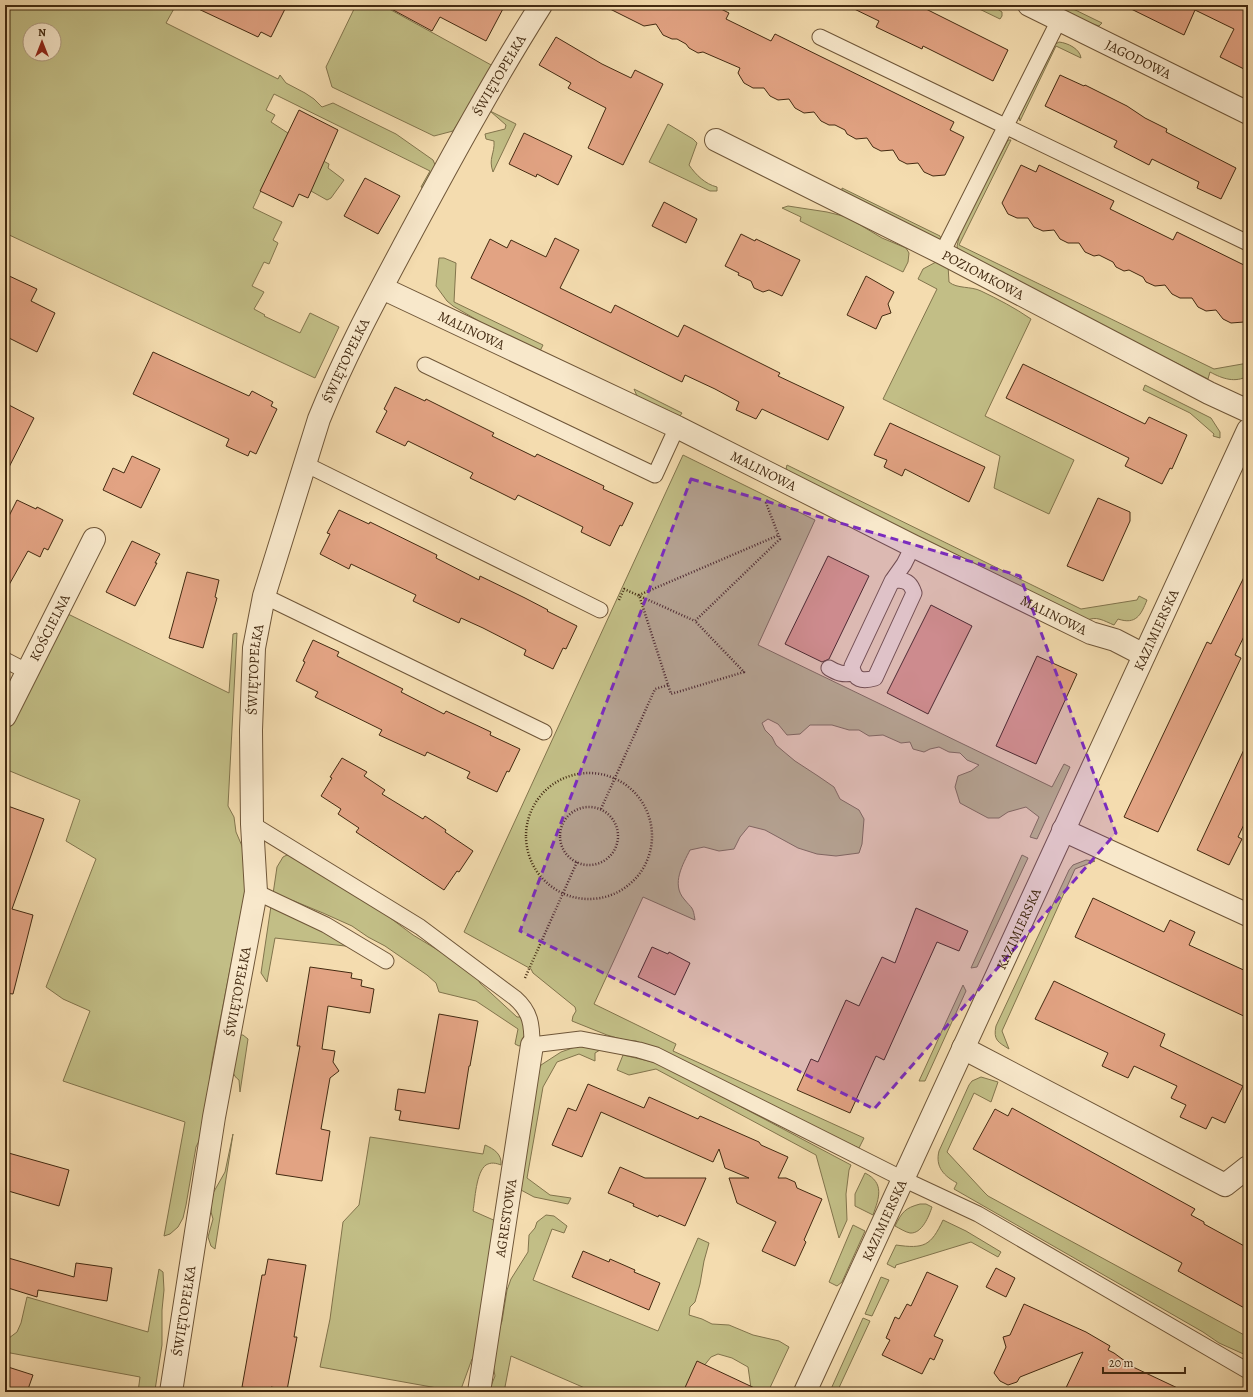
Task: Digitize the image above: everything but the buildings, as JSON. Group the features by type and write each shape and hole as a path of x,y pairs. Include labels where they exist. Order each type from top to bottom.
{"street":[{"name":"ŚWIĘTOPEŁKA","path":"172,1392 214,1117 256,892 252,824 251,730 254,648 264,596 319,419 329,394 382,288 451,157 541,5"},
{"name":"JAGODOWA","path":"1029,5 1248,113"},
{"name":"POZIOMKOWA","path":"716,140 942,253 1248,412"},
{"name":"MALINOWA","path":"382,288 678,427 913,546 1091,633 1115,640 1144,655"},
{"name":"KAZIMIERSKA","path":"805,1392 1248,430"},
{"name":"KOŚCIELNA","path":"5,716 94,539"},
{"path":"1063,830 1246,909"},
{"name":"AGRESTOWA","path":"479,1392 532,1045"},
{"path":"963,1048 1225,1186 1248,1167"}],"lane":[{"path":"942,253 1059,20"},
{"path":"820,37 1248,243"},
{"path":"424,365 655,475 678,427"},
{"path":"305,464 600,610"},
{"path":"892,581 906,581 912,585 914,593 875,678 868,680 859,679 853,673 852,666 892,581 904,564 913,546"},
{"path":"264,596 544,732"},
{"path":"5,660 28,672"},
{"path":"829,668 837,673 853,673"},
{"path":"252,824 420,927 515,998 522,1004 532,1023 532,1045 580,1039 639,1050 656,1055 903,1179 978,1214 1248,1371"},
{"path":"256,892 326,925 386,961"}],"path":[{"path":"696,622 780,539 766,503 779,477"},
{"path":"639,596 779,535"},
{"path":"618,602 624,589 696,622 744,672 671,694 639,596"},
{"path":"601,809 655,689 668,685"},
{"path":"597,773 615,778 638,796 649,815 652,827 652,846 650,856 634,881 620,892 591,900 580,899 563,893 552,888 545,881 537,872 529,855 526,844 527,825 534,805 540,796 556,782 575,775 597,773"},
{"path":"592,807 601,809 610,815 616,823 618,843 606,860 597,864 577,862 569,857 560,842 562,823 568,816 579,809 592,807"},
{"path":"515,998 577,862"}],"highlighted area":[{"path":"691,479 1020,576 1116,833 874,1109 520,931"}],"shaded area":[{"path":"5,5 176,5 166,23 278,79 280,75 286,83 314,99 322,107 333,103 396,134 433,160 436,167 423,188 421,187 430,171 274,94 266,110 275,115 271,122 297,139 301,149 329,164 328,168 344,180 331,198 327,200 311,191 275,160 253,208 282,222 273,240 278,243 269,264 264,262 252,286 264,292 254,309 265,315 264,316 300,333 310,313 339,327 315,378 5,233 5,158 8,150 5,146"},
{"path":"356,5 382,5 493,66 453,131 434,136 332,87 326,67"},
{"path":"971,5 991,5 1002,12 1002,16 1000,19"},
{"path":"1057,5 1065,5 1102,23 1099,26 1088,22"},
{"path":"1059,42 1076,49 1081,58 1056,46 1020,121 1019,116 1054,45"},
{"path":"490,111 516,124 493,172 491,159 494,149 494,141 486,139 485,134 505,129 506,125"},
{"path":"668,124 697,143 689,165 701,179 717,187 717,191 710,191 649,162"},
{"path":"1008,140 1011,140 959,245 1214,369 1248,363 1248,376 1234,380 1220,377 1210,372 1208,379 959,253 957,246 961,229"},
{"path":"842,188 940,236 942,243 842,191"},
{"path":"788,206 827,212 847,217 882,238 906,248 909,253 908,262 903,272 800,221 801,217 782,208"},
{"path":"439,258 444,258 456,263 454,302 543,345 540,351 489,327 447,301 436,286"},
{"path":"936,262 948,265 949,282 952,284 981,291 1031,319 985,416 1074,460 1049,514 994,488 1000,456 883,399 937,289 918,279 923,269"},
{"path":"1145,385 1211,418 1220,432 1220,438 1213,436 1214,434 1190,413 1143,390"},
{"path":"634,389 682,413 680,416 637,396"},
{"path":"683,455 815,520 758,645 1052,787 1064,764 1070,767 1037,839 1030,837 1039,817 1026,807 1008,812 999,818 988,818 960,803 955,787 958,776 971,771 979,765 967,760 960,753 949,752 939,747 924,752 913,749 910,742 901,743 883,735 869,736 859,730 849,730 832,725 810,725 800,734 787,735 778,724 768,719 762,723 765,730 772,737 776,745 795,761 834,787 840,799 859,810 864,819 862,844 859,853 836,856 817,854 798,848 765,830 749,826 740,837 734,849 719,851 704,847 690,850 684,861 678,881 678,887 680,893 693,910 695,920 643,897 594,1004 676,1044 673,1051 864,1138 859,1148 824,1133 658,1050 636,1041 624,1040 607,1035 572,1021 576,1011 575,1007 533,973 531,969 464,932"},
{"path":"787,465 1081,609 1137,600 1139,596 1147,600 1140,614 1134,620 1124,621 1118,619 1114,625 1097,619 1090,619 1086,621 795,475 786,469"},
{"path":"68,614 229,693 233,634 237,633 228,806 234,817 236,832 242,846 249,872 212,1062 203,1133 196,1147 183,1218 178,1227 170,1234 164,1236 185,1122 63,1081 90,1011 63,999 46,987 96,859 66,841 80,800 5,769 5,732"},
{"path":"287,855 294,857 377,908 413,935 441,952 451,956 475,974 480,983 517,1017 522,1017 530,1026 525,1044 519,1046 515,1044 518,1029 476,1001 439,992 436,983 427,975 385,946 352,926 294,901 273,894 277,867 283,857"},
{"path":"1022,855 1028,858 977,967 971,968"},
{"path":"1086,860 1095,861 1075,869 1002,1031 1009,1049 997,1040 995,1035 996,1026 1069,870 1073,865"},
{"path":"271,906 354,947 275,938 267,982 261,973"},
{"path":"963,985 966,991 925,1081 919,1081"},
{"path":"239,1035 243,1035 248,1039 240,1092 239,1080 235,1076 232,1065"},
{"path":"578,1046 600,1050 595,1053 595,1061 579,1054 557,1062 543,1087 527,1178 550,1195 571,1198 568,1204 534,1197 521,1190 518,1186 535,1076 541,1065 561,1052"},
{"path":"623,1055 653,1062 685,1077 851,1165 846,1194 847,1220 839,1238 816,1155 656,1069 629,1075 617,1070"},
{"path":"981,1077 998,1082 991,1102 974,1093 947,1152 984,1192 988,1196 1248,1337 1248,1356 1219,1343 1203,1332 954,1189 957,1183 948,1177 942,1170 938,1162 939,1151 969,1085 972,1081"},
{"path":"233,1134 215,1249 211,1246 208,1237 213,1219 211,1212 212,1195 225,1172"},
{"path":"370,1137 483,1154 485,1145 499,1155 501,1165 490,1163 486,1165 480,1174 476,1186 473,1211 498,1222 479,1352 472,1359 460,1392 320,1367 330,1319 343,1222 359,1205"},
{"path":"865,1173 876,1181 879,1191 873,1215 855,1206 855,1194"},
{"path":"920,1204 926,1204 932,1207 924,1224 918,1231 910,1233 895,1226 904,1211"},
{"path":"546,1215 554,1216 567,1226 564,1233 552,1229 533,1280 658,1331 698,1238 709,1243 695,1302 690,1307 689,1315 712,1324 729,1325 753,1335 779,1341 789,1347 768,1392 759,1392 751,1388 748,1367 732,1358 718,1354 711,1357 683,1392 594,1392 511,1356 504,1392 491,1392 491,1386 495,1376 493,1365 496,1339 502,1321 507,1290 511,1279 528,1252 529,1235 535,1228 537,1222"},
{"path":"943,1220 966,1231 1001,1252 998,1257 971,1242 896,1265 895,1268 887,1264 896,1245 920,1246 926,1244 935,1235"},
{"path":"853,1225 865,1231 842,1282 837,1286 829,1282"},
{"path":"159,1269 163,1272 164,1290 162,1310 162,1345 155,1390 153,1392 138,1392 140,1377 5,1352 5,1341 17,1332 21,1323 27,1297 148,1332"},
{"path":"881,1277 889,1280 872,1316 865,1314"},
{"path":"863,1318 870,1321 837,1392 831,1389"}]}
